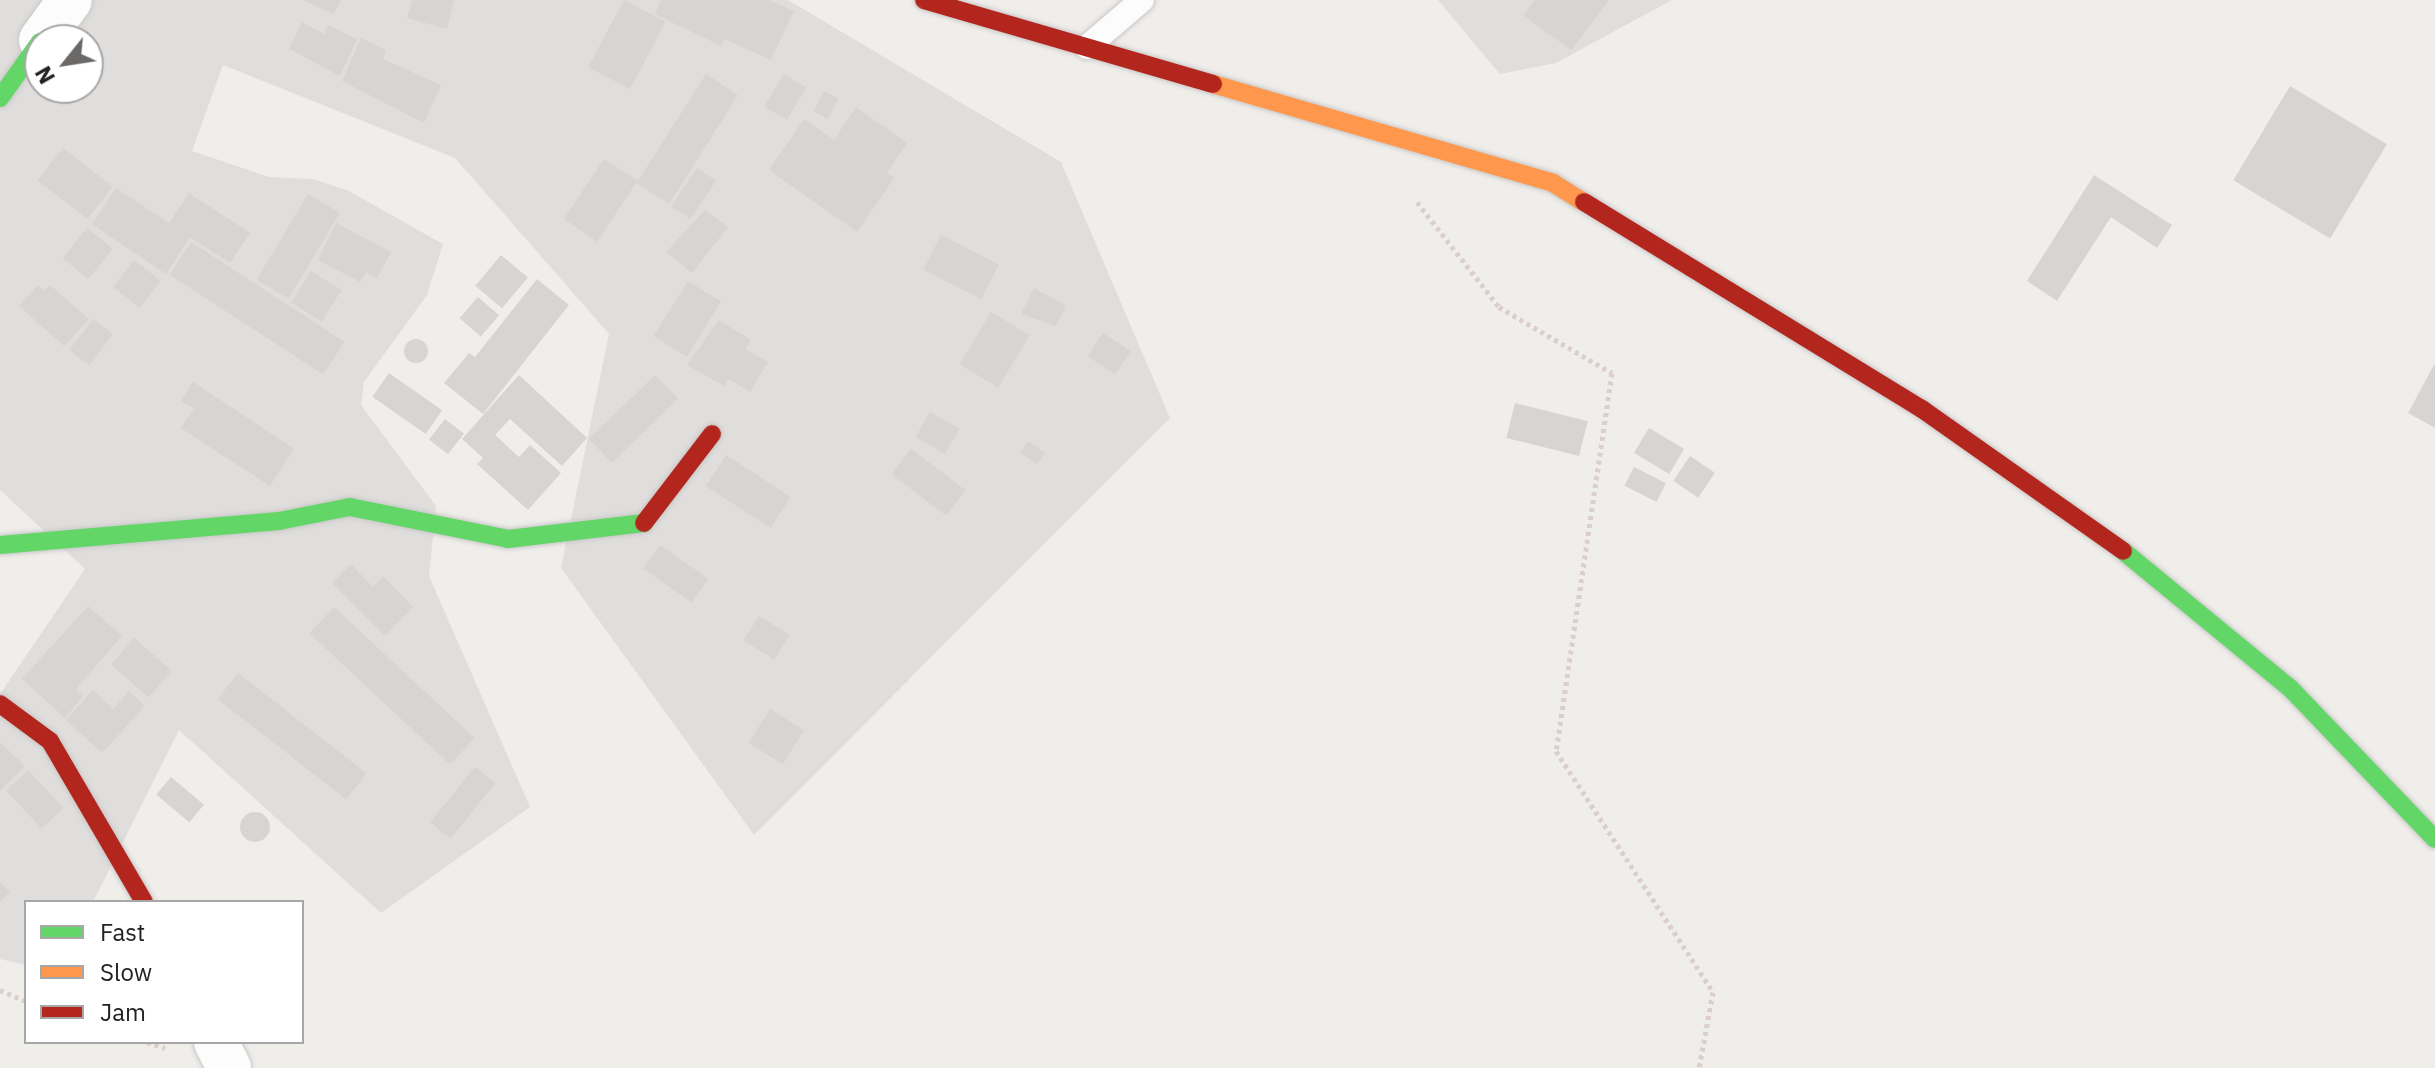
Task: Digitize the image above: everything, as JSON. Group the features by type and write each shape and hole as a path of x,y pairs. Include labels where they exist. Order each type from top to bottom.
{"street":[{"path":"53,24 70,0"},
{"path":"924,0 1553,183 1922,409 2129,555 2290,688 2435,839"},
{"path":"0,98 24,65"},
{"path":"0,545 279,521 350,507 508,539 641,527 712,434"},
{"path":"0,704 50,741 143,900"},
{"path":"217,1044 229,1068"}],"lane":[{"path":"1087,47 1142,0"}],"path":[{"path":"1415,199 1499,307 1612,373 1556,751 1713,992 1699,1068"},
{"path":"0,990 24,1000"}],"shaded area":[{"path":"0,0 788,0 1061,162 1170,418 754,835 561,568 609,334 455,158 223,65 192,151 269,177 313,179 347,190 443,244 427,295 364,382 361,405 436,506 429,576 530,807 381,913 179,730 94,900 24,900 24,965 0,959 0,694 85,569 0,490"},
{"path":"1438,0 1672,0 1556,63 1500,74"}],"building":[{"path":"303,0 341,0 334,14"},
{"path":"412,0 454,0 447,29 407,18"},
{"path":"624,0 665,22 630,89 588,67"},
{"path":"661,0 769,0 794,11 771,60 724,39 721,46 655,14"},
{"path":"1535,0 1609,0 1571,50 1523,15"},
{"path":"302,22 324,34 328,25 357,39 340,76 289,49"},
{"path":"361,38 386,50 383,59 441,85 424,123 342,81"},
{"path":"706,74 738,95 669,204 636,183 597,242 564,219 604,159 638,181"},
{"path":"784,74 806,87 787,120 764,107"},
{"path":"2290,86 2387,144 2330,238 2233,180"},
{"path":"824,91 838,98 828,119 814,111"},
{"path":"856,107 907,143 887,173 894,178 857,232 769,170 804,119 834,140"},
{"path":"63,148 113,187 87,219 38,180"},
{"path":"697,168 716,181 690,219 671,206"},
{"path":"2094,175 2172,225 2157,248 2111,217 2057,301 2027,281"},
{"path":"116,188 169,223 189,193 250,233 230,263 190,237 166,274 92,224"},
{"path":"308,194 340,213 288,299 256,280"},
{"path":"705,210 728,227 692,273 666,252"},
{"path":"336,223 391,252 377,278 366,272 360,282 318,260"},
{"path":"87,228 113,249 88,279 62,258"},
{"path":"941,235 999,265 981,299 923,270"},
{"path":"191,242 344,342 323,374 170,275"},
{"path":"501,255 528,277 502,308 475,286"},
{"path":"134,260 161,281 140,308 113,287"},
{"path":"311,271 342,290 322,321 291,302"},
{"path":"537,279 569,305 483,414 444,383 469,353 475,357"},
{"path":"688,281 721,302 687,357 654,336"},
{"path":"38,285 45,291 50,285 89,319 64,346 19,306"},
{"path":"1034,288 1066,306 1056,326 1021,314"},
{"path":"478,297 499,315 481,337 460,318"},
{"path":"991,312 1030,335 998,387 960,364"},
{"path":"93,319 113,334 89,365 70,350"},
{"path":"719,320 751,340 745,349 768,362 750,392 729,379 724,386 687,365"},
{"path":"1103,333 1131,351 1115,374 1088,356"},
{"path":"416,339 424,343 428,351 424,359 416,363 408,359 404,351 408,343"},
{"path":"2435,363 2435,428 2408,413"},
{"path":"389,373 442,410 426,434 372,397"},
{"path":"519,375 587,438 562,466 510,419 495,435 519,457 530,445 561,473 528,510 477,464 483,458 462,439"},
{"path":"655,375 678,399 612,463 589,439"},
{"path":"193,382 294,449 270,486 181,428 194,409 181,401"},
{"path":"1515,403 1588,421 1579,456 1506,438"},
{"path":"930,412 959,429 945,454 916,437"},
{"path":"445,419 464,434 448,454 429,439"},
{"path":"1649,428 1684,449 1669,474 1634,453"},
{"path":"1028,441 1045,453 1037,465 1020,452"},
{"path":"911,449 965,490 946,515 892,475"},
{"path":"726,455 791,497 770,528 706,486"},
{"path":"1690,456 1715,473 1698,498 1673,481"},
{"path":"1634,467 1666,483 1657,502 1624,486"},
{"path":"660,545 708,579 692,603 643,569"},
{"path":"351,564 373,587 383,576 413,607 385,636 332,583"},
{"path":"88,606 122,636 76,689 83,696 65,718 22,679"},
{"path":"334,607 474,738 450,764 309,633"},
{"path":"759,616 790,635 774,660 744,641"},
{"path":"134,638 172,671 149,697 111,664"},
{"path":"238,673 366,773 346,799 218,699"},
{"path":"93,690 113,709 129,691 145,706 102,753 66,720"},
{"path":"770,709 804,730 783,764 749,743"},
{"path":"0,742 25,766 0,791"},
{"path":"475,767 495,783 451,839 430,822"},
{"path":"28,770 63,808 42,828 6,790"},
{"path":"171,777 204,805 189,822 156,795"},
{"path":"255,812 266,816 270,827 266,838 255,842 244,838 240,827 244,816"},
{"path":"0,882 10,892 0,902"}],"traffic: fast":[{"path":"0,98 24,64"},
{"path":"0,545 279,521 350,507 508,539 644,523"},
{"path":"2123,551 2290,688 2435,839"}],"traffic: slow":[{"path":"1213,84 1553,183 1584,202"}],"traffic: jam":[{"path":"924,0 1213,84"},
{"path":"1584,202 1922,409 2123,551"},
{"path":"644,523 712,434"},
{"path":"0,704 50,741 143,900"}]}
